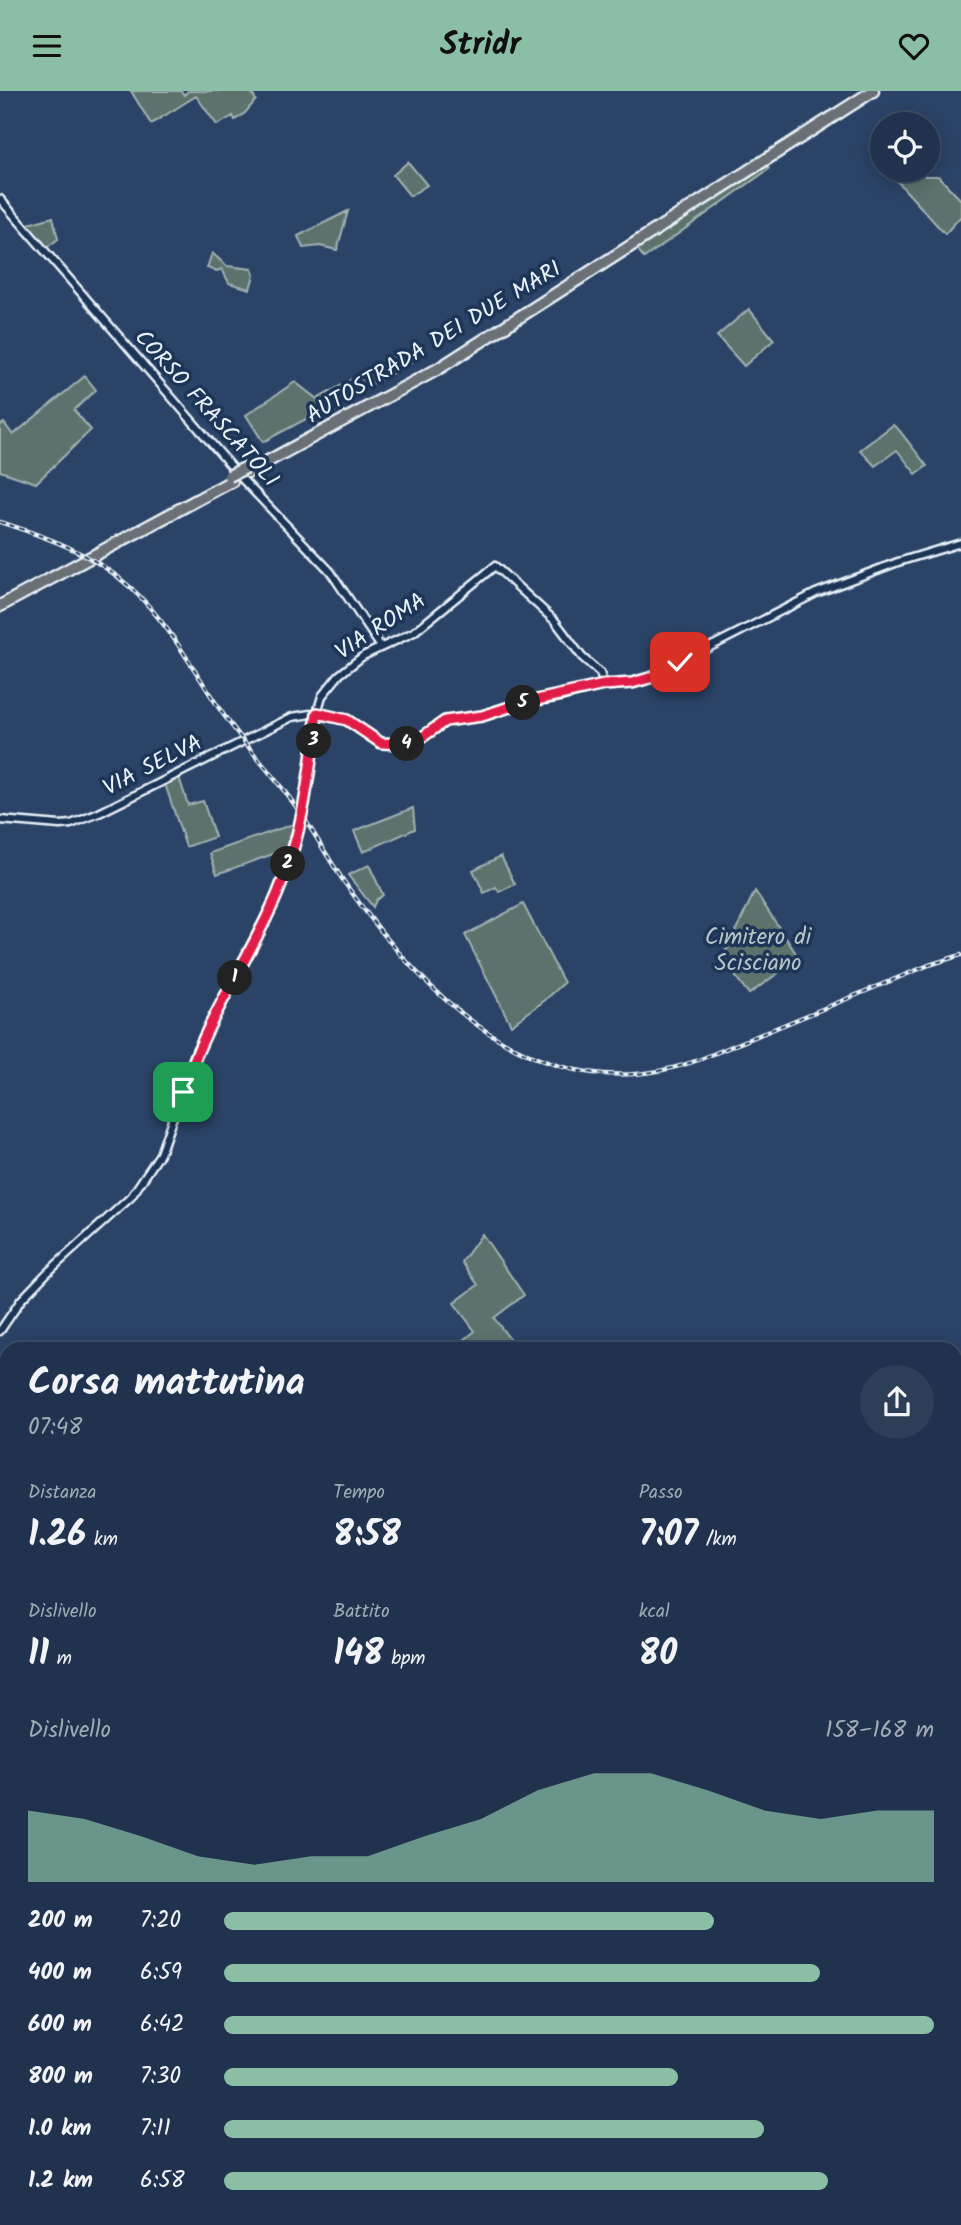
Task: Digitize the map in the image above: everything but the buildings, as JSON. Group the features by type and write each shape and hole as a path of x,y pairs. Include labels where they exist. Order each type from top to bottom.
{"highway":[{"name":"AUTOSTRADA DEI DUE MARI","path":"435,367 863,91"},
{"name":"AUTOSTRADA DEI DUE MARI","path":"0,598 232,475 246,473 435,367 873,91"},
{"name":"AUTOSTRADA DEI DUE MARI","path":"0,606 232,475"}],"street":[{"name":"CORSO FRASCATOLI","path":"0,199 232,475"},
{"name":"CORSO FRASCATOLI","path":"246,473 330,571 381,647"},
{"path":"0,1331 21,1300 47,1273 131,1197 160,1154 196,1051 246,959 285,873 308,790 317,713 347,720 381,743 408,744 445,721 482,716 519,704 653,677 816,593 898,562 961,543"},
{"name":"VIA ROMA","path":"317,713 322,696 339,675 363,656 414,632 495,566 555,621 582,657 600,673 604,685"},
{"name":"VIA SELVA","path":"0,820 71,824 99,813 292,717 317,713"}],"green space":[{"path":"131,91 181,91 184,95 188,91 250,91 256,100 235,120 233,116 217,125 196,96 151,124"},
{"path":"408,162 427,185 410,196 393,175"},
{"path":"766,165 769,169 644,258 636,247"},
{"path":"940,178 961,200 961,216 945,234 898,182 940,182"},
{"path":"348,211 337,250 320,246 303,248 298,236"},
{"path":"53,217 58,239 46,248 29,230 28,224"},
{"path":"212,253 227,266 252,269 254,275 250,289 229,283 222,269 217,271 207,268"},
{"path":"749,309 774,340 744,366 717,336"},
{"path":"401,351 411,363 263,442 246,415 295,382 317,399"},
{"path":"85,376 96,390 74,410 91,430 36,483 0,471 0,425 4,423 13,435"},
{"path":"893,425 927,466 916,474 897,450 875,466 860,450"},
{"path":"179,777 188,805 203,801 215,837 186,847 165,784"},
{"path":"413,808 415,829 363,852 354,831"},
{"path":"296,823 290,848 217,874 210,853"},
{"path":"501,856 515,884 499,892 496,887 484,893 473,870"},
{"path":"369,865 383,895 376,900 373,907 348,875"},
{"name":"Cimitero di Scisciano","path":"755,891 799,958 749,994 722,959"},
{"path":"523,904 564,983 511,1025 465,935"},
{"path":"482,1234 524,1295 494,1318 512,1342 462,1342 475,1331 454,1303 478,1285 462,1262"}],"railway":[{"path":"0,522 52,540 85,556 131,588 157,616 230,724 299,811 347,886 415,971 454,1007 497,1038 543,1061 592,1073 645,1073 701,1059 929,965 961,955"}],"route":[{"path":"183,1092 196,1051 246,959 285,873 308,790 317,713 347,720 381,743 408,744 445,721 482,716 519,704 560,697 604,685 632,683 653,677 680,662"}]}
